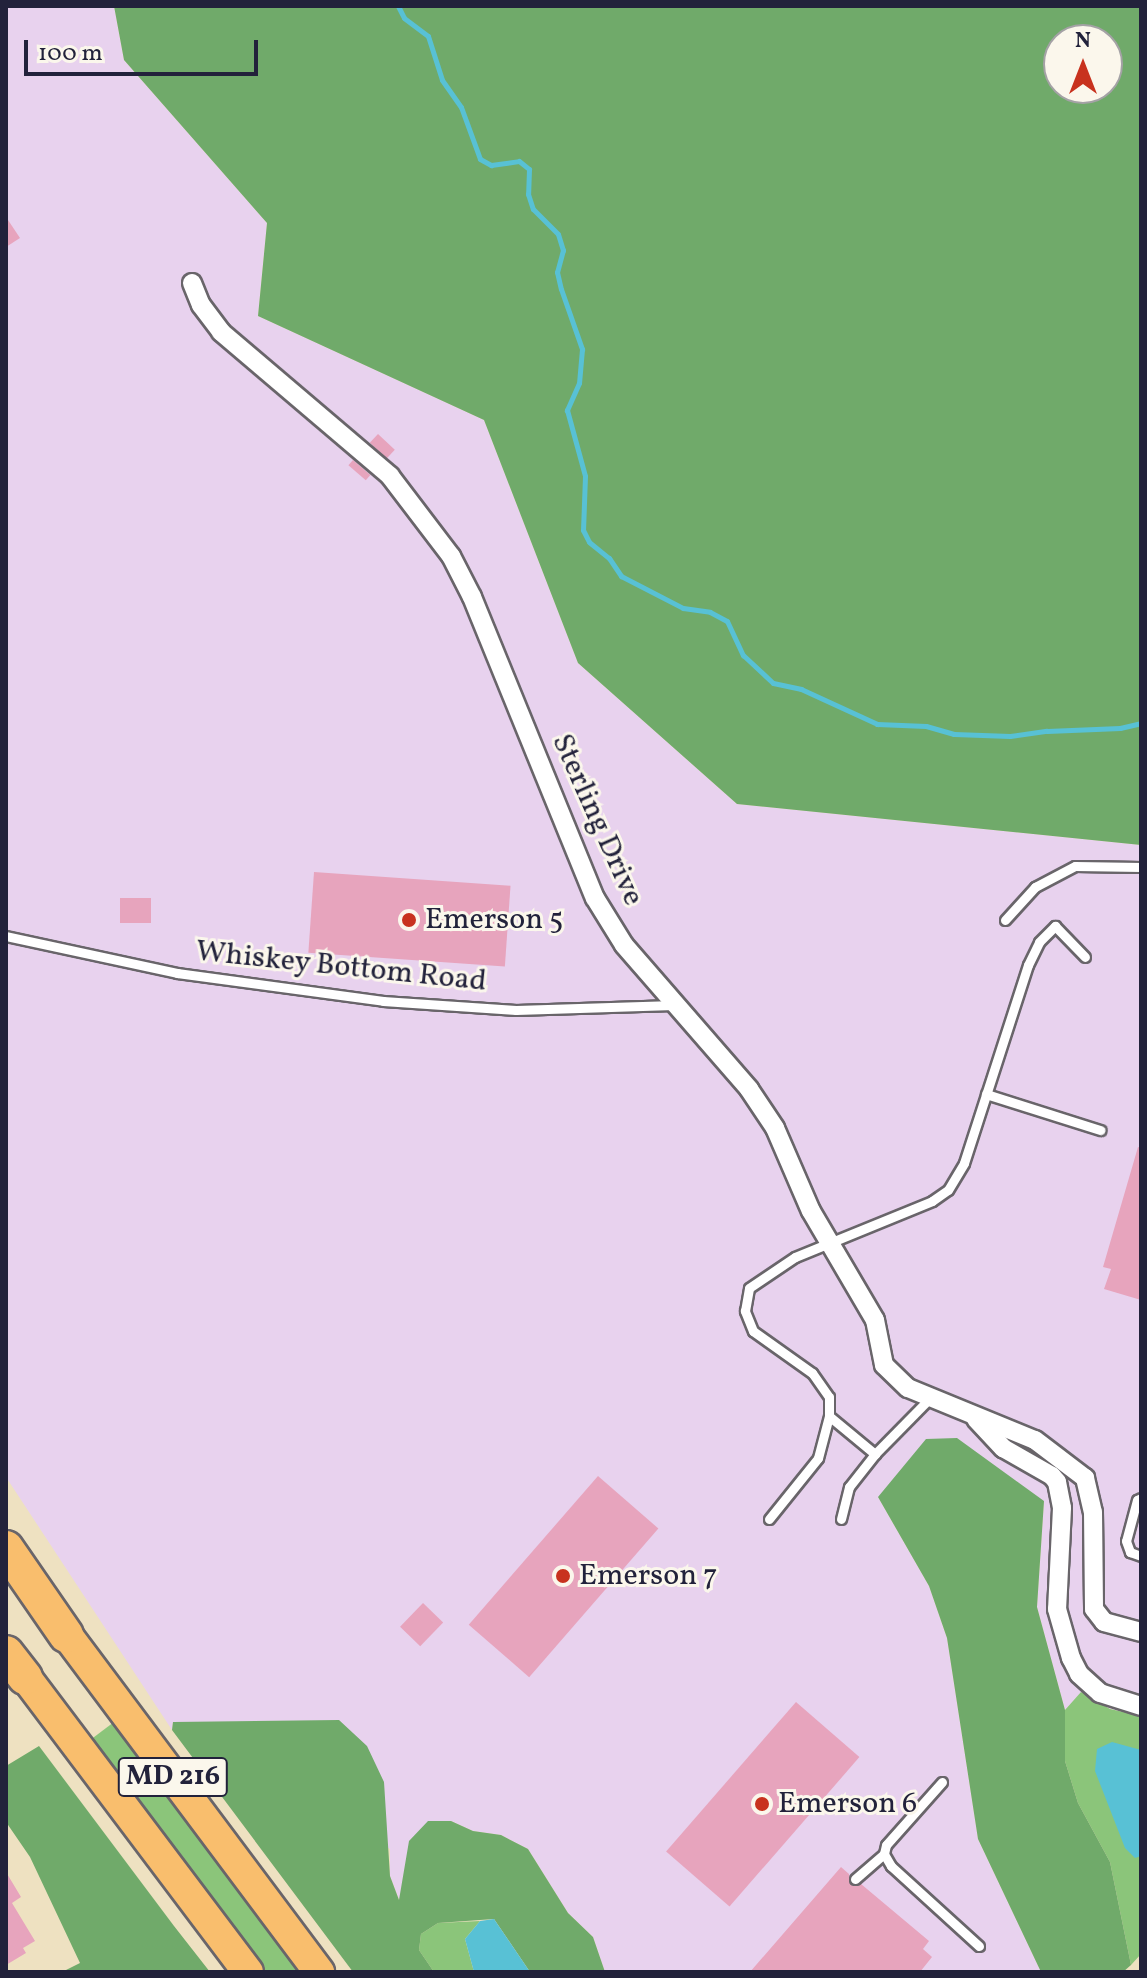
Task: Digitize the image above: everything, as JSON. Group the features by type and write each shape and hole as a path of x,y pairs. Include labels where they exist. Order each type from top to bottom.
{"highway":[{"path":"6,1548 66,1635"}],"main road":[{"name":"MD 216","path":"6,1555 322,1972"},
{"name":"MD 216","path":"12,1661 243,1967"}],"street":[{"name":"Sterling Drive","path":"192,283 210,319 221,332 390,476 451,556 472,597 595,898 624,945 749,1089 775,1128 829,1245 875,1320 884,1365 908,1388 1035,1440 1085,1478 1093,1512 1094,1609 1104,1622 1141,1632"},
{"name":"Sterling Drive","path":"971,1414 1003,1448 1052,1476 1057,1482 1062,1508 1057,1609 1071,1658 1079,1674 1100,1693 1141,1706"}],"lane":[{"path":"1005,920 1035,887 1075,866 1141,867"},
{"path":"769,1519 818,1458 829,1416 829,1397 823,1384 753,1331 745,1299 749,1288 795,1257 932,1201 948,1190 964,1163 1028,965 1039,942 1055,926 1085,957"},
{"name":"Whiskey Bottom Road","path":"6,936 177,973 383,1001 516,1010 674,1005"},
{"path":"986,1094 1100,1130"},
{"path":"841,1519 849,1487 875,1454 930,1398"},
{"path":"829,1416 875,1454"},
{"path":"1141,1498 1137,1500 1126,1541 1130,1552 1141,1556"},
{"path":"855,1879 884,1854 886,1845 942,1782"},
{"path":"884,1854 891,1866 979,1946"}],"shaded area":[{"path":"6,6 114,6 124,60 267,223 258,316 484,420 578,663 737,804 1141,845 1141,1716 1110,1709 1082,1692 1065,1710 1037,1607 1044,1501 878,1497 929,1586 947,1638 978,1839 1041,1972 605,1972 593,1937 568,1913 528,1849 501,1835 473,1831 451,1821 405,1876 400,1902 390,1876 390,1849 173,1722 172,1730 6,1477"}],"green space":[{"path":"114,6 1141,6 1141,845 737,804 578,663 484,420 258,316 267,223 124,60"},
{"path":"957,1438 1044,1501 1037,1607 1065,1710 1065,1761 1078,1803 1110,1862 1131,1965 1123,1972 1041,1972 978,1839 947,1638 929,1586 878,1497 926,1439"},
{"path":"1081,1692 1110,1709 1141,1716 1141,1954 1131,1965 1110,1862 1078,1803 1065,1761 1065,1710"},
{"path":"118,1719 308,1971 260,1972 87,1742"},
{"path":"339,1720 367,1746 384,1782 390,1876 399,1900 409,1841 428,1821 451,1821 473,1831 501,1835 528,1849 568,1913 593,1937 605,1972 530,1972 494,1919 438,1923 421,1934 419,1950 434,1972 353,1972 172,1730 173,1722"},
{"path":"39,1746 210,1972 62,1972 80,1963 30,1857 6,1822 6,1766"},
{"path":"480,1921 465,1939 474,1972 434,1972 419,1950 421,1934 438,1923"}],"water":[{"path":"1112,1742 1141,1750 1141,1856 1135,1858 1125,1848 1095,1771 1097,1749"},
{"path":"494,1919 530,1972 474,1972 465,1939 480,1921"}],"building":[{"path":"6,217 20,238 6,247"},
{"path":"378,434 395,450 387,458 370,443"},
{"path":"353,460 370,475 366,480 348,465"},
{"name":"Emerson 5","path":"314,872 511,886 505,967 308,953"},
{"path":"120,898 151,898 151,923 120,923"},
{"path":"1138,1147 1141,1148 1141,1300 1104,1289 1111,1269 1103,1267"},
{"name":"Emerson 7","path":"598,1476 658,1528 529,1677 469,1625"},
{"path":"423,1603 443,1622 420,1646 400,1627"},
{"name":"Emerson 6","path":"796,1702 859,1757 729,1907 666,1851"},
{"path":"841,1867 849,1874 850,1884 861,1884 929,1941 923,1949 932,1957 920,1972 750,1972"},
{"path":"6,1872 21,1897 12,1903 35,1941 23,1948 26,1953 6,1965"}],"waterway":[{"path":"398,6 404,18 428,36 442,80 461,107 480,159 491,165 519,161 529,169 528,194 533,209 558,234 563,250 557,272 582,349 579,383 567,410 585,476 583,530 589,542 609,558 621,576 683,608 710,612 727,621 743,655 773,683 801,689 877,724 926,726 954,734 1010,736 1120,728 1141,723"}],"place":[{"name":"Emerson 5","path":"409,920"},
{"name":"Emerson 7","path":"563,1576"},
{"name":"Emerson 6","path":"762,1804"}]}
